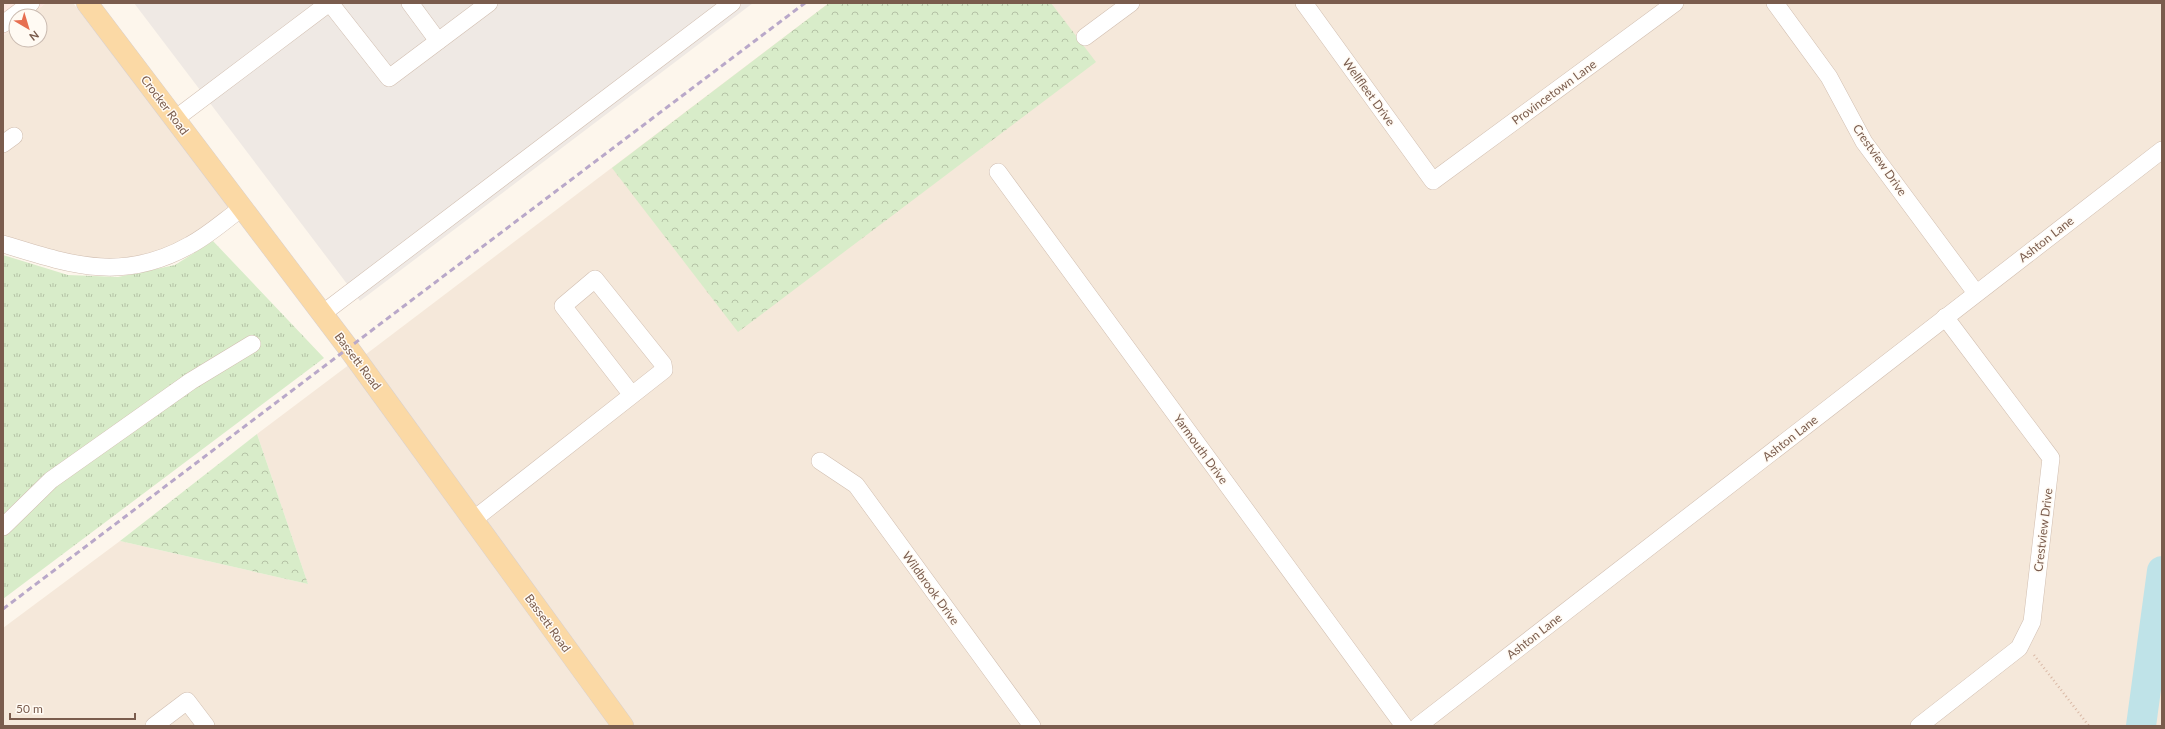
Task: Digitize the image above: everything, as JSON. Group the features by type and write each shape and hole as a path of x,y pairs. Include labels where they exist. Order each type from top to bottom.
{"main road":[{"name":"Crocker Road","path":"87,3 242,208"},
{"name":"Bassett Road","path":"242,208 474,520 623,726"}],"street":[{"path":"3,24 31,3"},
{"path":"175,120 329,3 389,78 438,41 479,6"},
{"path":"410,3 438,41"},
{"path":"322,314 732,3"},
{"path":"1085,37 1131,3"},
{"name":"Wellfleet Drive","path":"1304,3 1433,181"},
{"name":"Provincetown Lane","path":"1433,181 1675,3"},
{"name":"Crestview Drive","path":"1775,3 1829,77 1864,142 1976,293"},
{"name":"Ashton Lane","path":"1418,726 2162,150"},
{"name":"Yarmouth Drive","path":"998,172 1404,726"},
{"path":"3,244 71,264 102,268 128,267 152,262 178,252 204,236 242,208"},
{"path":"474,520 632,395 665,367 595,278 563,306 632,395"},
{"name":"Crestview Drive","path":"1919,726 2018,648 2026,636 2032,622 2051,458 1945,317"},
{"path":"3,527 51,480 191,381 252,344"},
{"name":"Wildbrook Drive","path":"820,461 856,485 1032,726"},
{"path":"154,726 187,701 206,726"}],"path":[{"path":"2031,654 2089,726"}],"shaded area":[{"path":"3,3 46,3 39,8 8,8 8,32 3,36"},
{"path":"46,3 73,3 230,207 190,238 151,256 100,260 62,257 3,237 3,36 8,32 8,48 48,48 48,8 39,8"},
{"path":"134,3 753,3 360,301"},
{"path":"829,3 2162,3 2162,726 634,726 365,355"},
{"path":"350,364 614,726 3,726 3,628 120,541 308,584 257,434"}],"green space":[{"path":"829,3 1051,3 1096,62 738,332 612,168"},
{"path":"213,241 324,358 3,599 3,255 68,275 118,277 175,265"},
{"path":"257,434 308,584 120,541"}],"waterway":[{"path":"2141,726 2162,571"}],"railway":[{"path":"3,609 805,3"}]}
